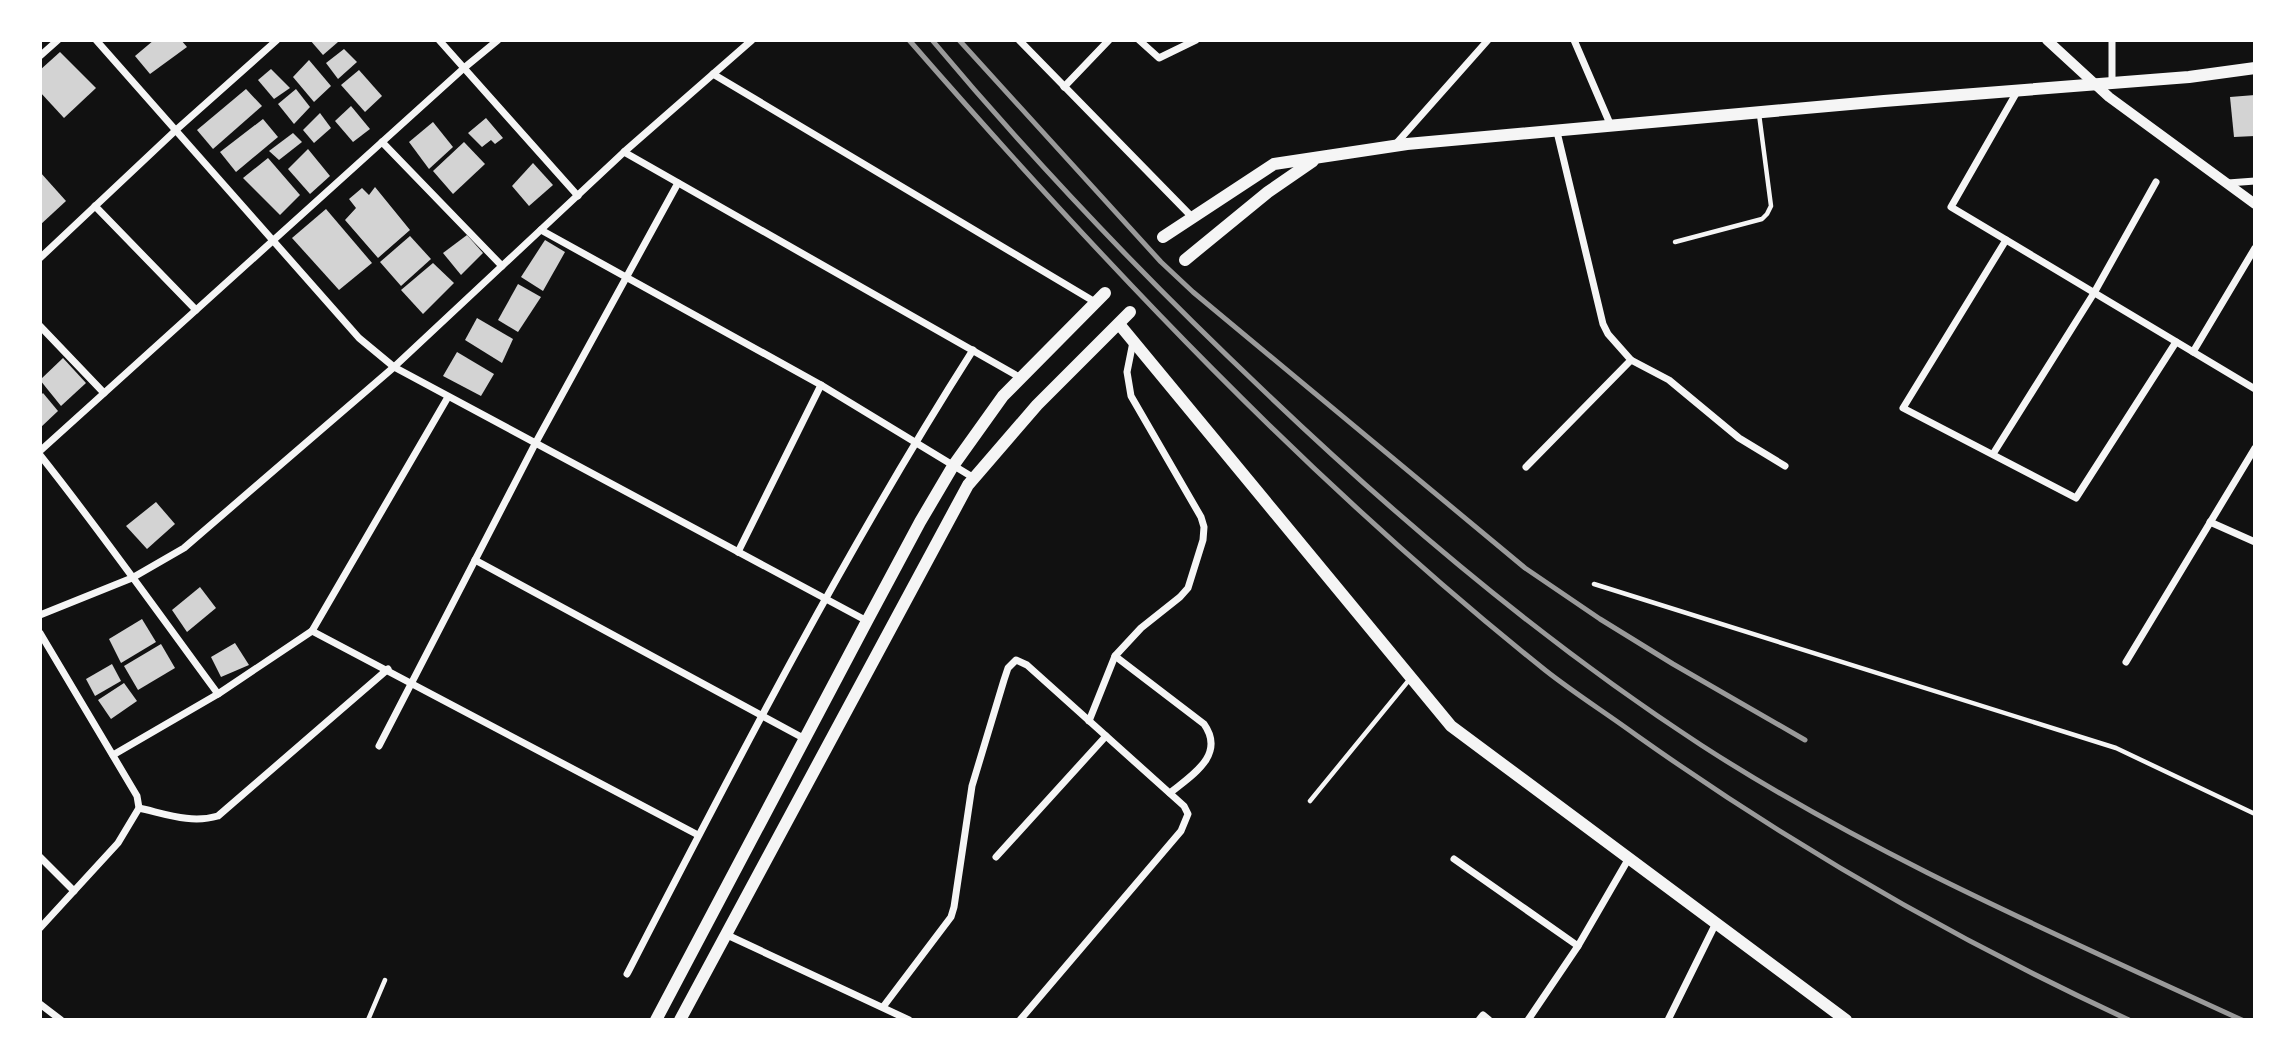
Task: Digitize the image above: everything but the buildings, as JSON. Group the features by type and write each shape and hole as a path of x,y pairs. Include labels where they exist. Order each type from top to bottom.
{"main road":[{"path":"1163,237 1274,164 1393,146 2255,68"},
{"path":"1185,260 1268,192 1317,159"},
{"path":"656,1020 920,522 953,466 980,425 1021,378 1100,298"},
{"path":"680,1020 724,934 974,478 1037,405 1130,312"},
{"path":"1119,324 1451,726 1838,1017"}],"street":[{"path":"40,56 58,40"},
{"path":"96,40 359,338 394,368 867,621"},
{"path":"40,258 276,40"},
{"path":"439,40 578,196"},
{"path":"218,694 100,530 40,453 272,240 498,40"},
{"path":"40,615 132,578 184,548 394,368 624,152 752,40"},
{"path":"1019,40 1192,217"},
{"path":"1064,87 1109,40"},
{"path":"1139,40 1159,58 1196,40"},
{"path":"1393,146 1488,40"},
{"path":"1574,40 1611,127"},
{"path":"2048,40 2109,97 2255,204"},
{"path":"2112,40 2112,82"},
{"path":"713,74 1100,298"},
{"path":"2018,89 1951,207 2255,389"},
{"path":"1557,132 1603,324 1608,334 1632,360 1668,380 1739,438 1785,466"},
{"path":"382,142 502,267"},
{"path":"624,152 1021,378"},
{"path":"2226,183 2255,181"},
{"path":"1993,454 2094,293 2156,182"},
{"path":"379,746 535,444 678,183"},
{"path":"95,206 196,310"},
{"path":"541,230 821,385 974,478"},
{"path":"2006,240 1903,408 2076,498 2176,342"},
{"path":"2193,352 2255,248"},
{"path":"40,326 104,393"},
{"path":"1089,722 1115,656 1141,628 1188,588 1203,540 1204,527 1201,517 1131,396 1128,372 1133,342"},
{"path":"627,974 761,714 914,442 973,350"},
{"path":"1526,467 1632,360"},
{"path":"738,552 821,385"},
{"path":"113,755 218,694 312,631 448,397"},
{"path":"2126,663 2255,448"},
{"path":"2210,522 2255,542"},
{"path":"475,560 805,739"},
{"path":"312,631 698,835"},
{"path":"40,633 137,796 139,808 118,843 40,928"},
{"path":"1115,656 1203,724 1211,734 1212,746 1206,761 1170,793"},
{"path":"883,1007 951,916 972,786 1004,680 1012,662 1016,660 1027,666 1170,793 1184,806 1188,814 1181,831 1020,1020"},
{"path":"139,808 190,820 205,820 218,816 388,669"},
{"path":"996,857 1106,736"},
{"path":"40,857 74,891"},
{"path":"1528,1020 1578,946 1629,858"},
{"path":"1454,859 1578,946"},
{"path":"1668,1020 1716,923"},
{"path":"724,934 909,1020"},
{"path":"40,1004 61,1020"},
{"path":"1479,1020 1483,1015 1489,1020"}],"lane":[{"path":"1675,242 1762,219 1767,214 1771,206 1759,113"},
{"path":"1594,584 2116,748 2255,814"},
{"path":"1310,801 1411,677"},
{"path":"369,1020 385,980"}],"railway":[{"path":"909,40 1058,207 1213,370 1375,525 1545,670 1695,776 1814,852 1938,924 2129,1020"},
{"path":"932,40 1092,219 1176,306 1263,390 1367,486 1474,578 1585,664 1701,745 1831,822 1966,892 2242,1020"},
{"path":"959,40 1161,262 1193,292 1525,568 1673,664 1805,740"}]}
